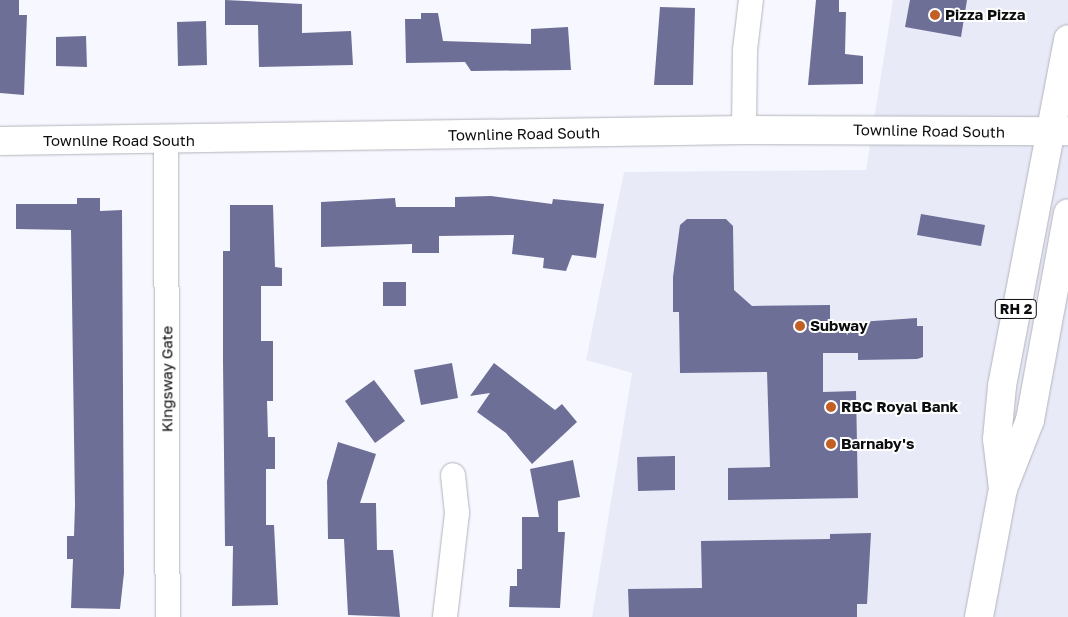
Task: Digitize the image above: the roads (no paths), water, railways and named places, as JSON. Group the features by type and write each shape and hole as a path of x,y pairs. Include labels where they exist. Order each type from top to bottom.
{"main road":[{"path":"1058,131 1068,40"},
{"name":"Townline Road South","path":"0,141 166,141 744,130 1058,131"},
{"name":"RH 2","path":"1003,489 996,439 1002,386 1058,131"},
{"name":"RH 2","path":"980,617 1003,489 1030,420 1068,213"}],"street":[{"path":"744,130 745,50 752,0"},
{"name":"Kingsway Gate","path":"166,141 168,617"},
{"path":"445,617 457,513 453,475"}],"place":[{"name":"Pizza Pizza","path":"935,15"},
{"name":"Subway","path":"800,326"},
{"name":"RBC Royal Bank","path":"831,407"},
{"name":"Barnaby's","path":"831,444"}]}
